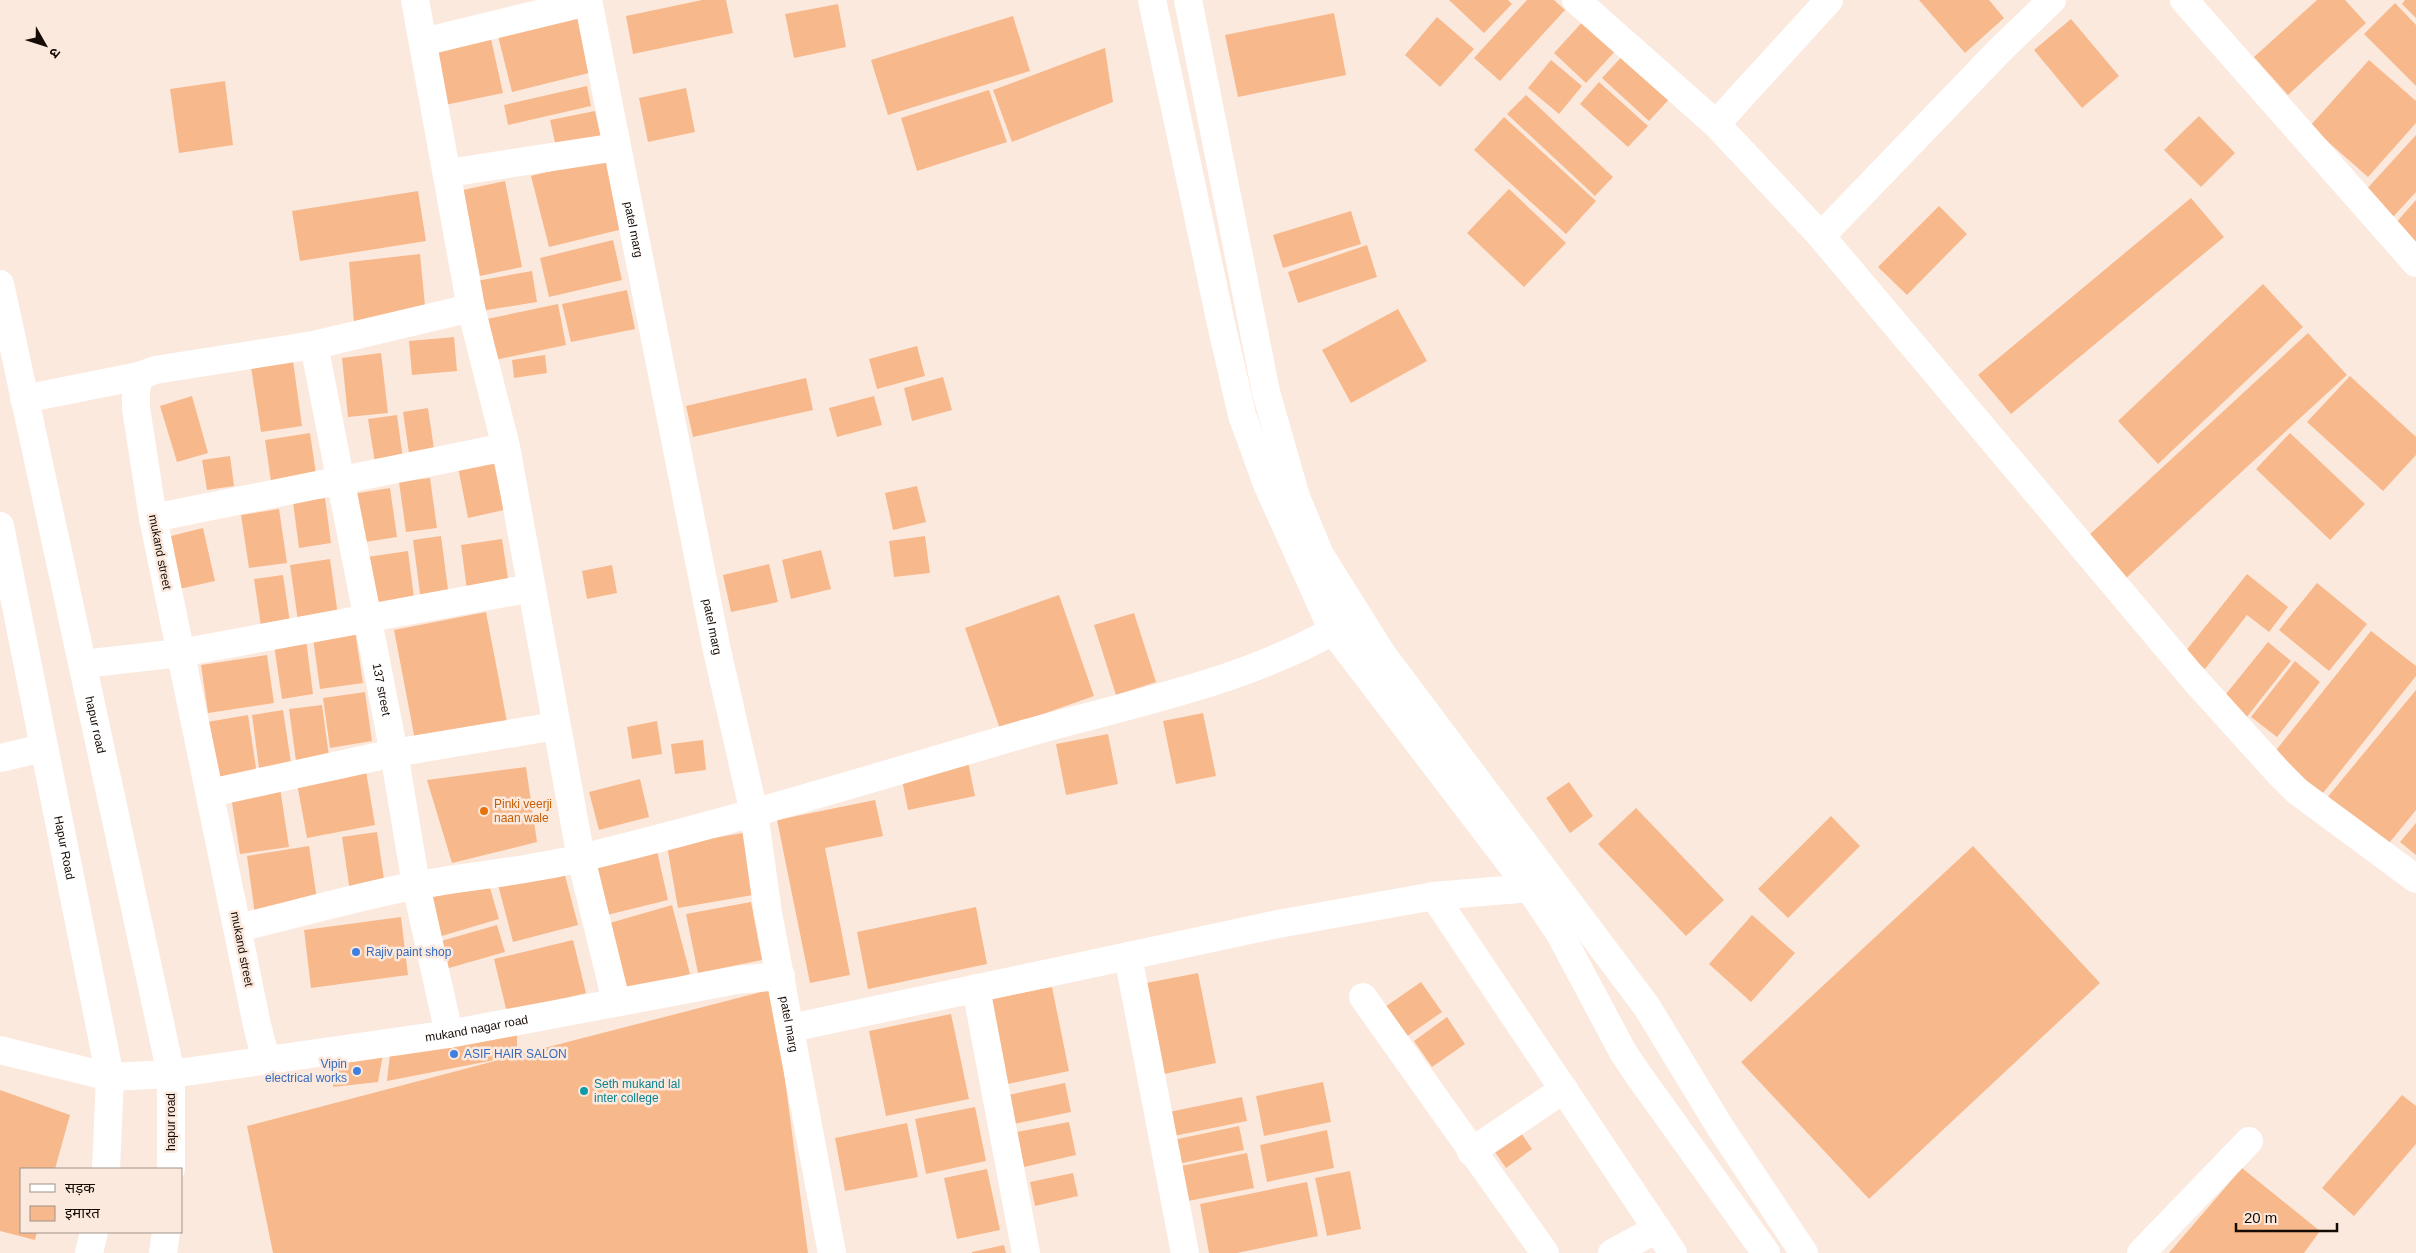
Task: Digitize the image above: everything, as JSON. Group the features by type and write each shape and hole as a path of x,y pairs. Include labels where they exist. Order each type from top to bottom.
{"street":[{"path":"415,0 448,173 471,308 506,447 581,858 616,1001"},
{"path":"1152,0 1242,415 1267,484 1333,631 1530,889 1560,934 1623,1052 1766,1253"},
{"path":"1188,0 1271,411 1296,497 1316,547 1382,654 1647,1007 1720,1126 1804,1253"},
{"path":"1576,0 1716,124 1821,236 2194,679 2279,773 2297,791 2416,879"},
{"path":"1716,124 1829,0"},
{"path":"1821,236 2001,49 2052,0"},
{"path":"2184,0 2220,38 2416,263"},
{"path":"423,42 588,1"},
{"name":"patel marg","path":"588,1 716,646 754,813 768,912 832,1253"},
{"path":"448,173 617,147"},
{"name":"hapur road","path":"0,284 171,1074 171,1168"},
{"path":"24,399 138,376 155,370 314,346 471,308"},
{"name":"137 street","path":"314,346 366,619 394,753 416,885 449,1034"},
{"name":"mukand street","path":"138,376 136,408 153,518 257,1025 266,1060"},
{"path":"153,518 506,447"},
{"name":"Hapur Road","path":"0,526 110,1077 106,1168"},
{"path":"83,664 180,653 532,588"},
{"path":"238,928 416,885 581,858 754,813 1031,732 1197,688 1251,669 1333,631 1357,616"},
{"path":"210,793 394,753 556,726"},
{"path":"0,758 43,748"},
{"path":"791,1028 1278,924 1434,896 1557,886"},
{"path":"1434,896 1673,1253"},
{"path":"1128,956 1185,1253"},
{"name":"mukand nagar road","path":"0,1050 110,1077 171,1074 449,1034 616,1001 737,980 781,976"},
{"path":"976,988 1026,1253"},
{"path":"1363,997 1471,1152 1545,1253"},
{"path":"1471,1152 1564,1089"},
{"path":"2141,1253 2248,1141"},
{"path":"1612,1253 1657,1229"},
{"path":"89,1253 94,1233"},
{"path":"163,1253 166,1233"}],"building":[{"path":"702,0 726,0 733,33 633,54 626,16"},
{"path":"1449,0 1508,0 1512,4 1484,33"},
{"path":"1527,0 1554,0 1565,10 1500,81 1474,58"},
{"path":"1919,0 1989,0 2004,18 1965,53"},
{"path":"2317,0 2345,0 2366,23 2288,95 2254,57"},
{"path":"2405,0 2416,0 2416,18 2402,4"},
{"path":"2395,3 2416,25 2416,86 2364,34"},
{"path":"838,4 846,47 794,58 785,14"},
{"path":"582,10 597,71 512,92 497,32"},
{"path":"1334,13 1346,75 1238,97 1225,35"},
{"path":"1013,16 1030,71 888,115 871,60"},
{"path":"1437,17 1474,49 1440,87 1405,55"},
{"path":"1586,18 1618,48 1586,83 1554,53"},
{"path":"2071,19 2119,76 2082,108 2034,50"},
{"path":"491,39 503,93 445,105 434,51"},
{"path":"1105,48 1113,102 1012,142 993,90"},
{"path":"1626,52 1673,95 1649,121 1602,78"},
{"path":"1551,60 1582,86 1559,114 1528,88"},
{"path":"2369,60 2416,101 2416,123 2368,177 2310,126"},
{"path":"225,81 233,145 179,153 170,89"},
{"path":"1599,82 1648,126 1628,147 1580,104"},
{"path":"587,86 591,106 508,125 504,105"},
{"path":"686,88 695,132 648,142 639,98"},
{"path":"989,90 1007,142 917,171 901,118"},
{"path":"1526,95 1613,177 1595,196 1507,114"},
{"path":"595,111 601,138 556,147 550,120"},
{"path":"2199,116 2235,153 2201,187 2164,150"},
{"path":"1504,117 1596,201 1566,234 1474,150"},
{"path":"2416,135 2416,192 2392,218 2364,192"},
{"path":"606,157 623,229 549,247 531,176"},
{"path":"505,181 522,267 480,276 463,190"},
{"path":"1509,189 1566,243 1524,287 1467,233"},
{"path":"418,191 426,241 300,261 292,211"},
{"path":"2191,198 2224,237 2011,414 1978,375"},
{"path":"2416,200 2416,247 2393,226"},
{"path":"1939,206 1967,234 1907,295 1878,267"},
{"path":"1351,211 1361,244 1283,268 1273,235"},
{"path":"613,240 622,280 549,297 540,258"},
{"path":"1367,245 1377,277 1298,303 1288,272"},
{"path":"420,254 426,316 354,323 349,262"},
{"path":"532,271 537,302 481,311 476,281"},
{"path":"2263,284 2303,327 2158,464 2118,421"},
{"path":"627,290 635,329 571,342 562,304"},
{"path":"558,304 566,345 495,360 487,319"},
{"path":"1398,309 1427,361 1351,403 1322,350"},
{"path":"2308,333 2347,375 2125,579 2087,537"},
{"path":"454,337 457,371 412,375 409,341"},
{"path":"917,346 925,376 877,389 869,359"},
{"path":"381,353 388,413 348,417 342,358"},
{"path":"545,355 547,373 514,378 512,360"},
{"path":"293,361 302,426 261,432 251,367"},
{"path":"2350,376 2416,437 2416,455 2383,491 2307,422"},
{"path":"943,377 952,410 912,421 904,388"},
{"path":"806,378 813,410 693,437 686,406"},
{"path":"192,396 208,453 177,462 160,406"},
{"path":"874,396 882,425 837,437 829,408"},
{"path":"428,408 435,456 410,460 403,412"},
{"path":"397,415 403,459 375,463 368,419"},
{"path":"310,433 317,481 272,488 265,440"},
{"path":"2290,433 2365,504 2330,540 2256,469"},
{"path":"492,454 504,510 468,518 457,462"},
{"path":"230,456 234,486 207,490 202,460"},
{"path":"430,478 437,528 406,532 399,482"},
{"path":"917,486 926,522 893,530 885,493"},
{"path":"390,488 397,537 359,543 352,494"},
{"path":"325,498 331,543 299,548 293,502"},
{"path":"279,509 287,563 249,568 241,515"},
{"path":"203,528 215,581 179,589 167,537"},
{"path":"441,536 449,597 421,601 413,540"},
{"path":"925,536 930,573 894,577 889,541"},
{"path":"502,539 509,585 467,590 461,545"},
{"path":"821,550 831,589 791,599 782,560"},
{"path":"408,551 414,598 367,605 360,558"},
{"path":"330,559 338,615 298,621 290,565"},
{"path":"769,564 778,602 731,612 723,575"},
{"path":"612,565 617,593 587,599 582,571"},
{"path":"2247,574 2288,607 2269,632 2247,615 2205,669 2185,652"},
{"path":"283,575 291,629 262,633 254,579"},
{"path":"2317,583 2367,624 2329,671 2279,630"},
{"path":"1059,595 1094,696 1000,729 965,628"},
{"path":"486,612 507,722 415,740 394,630"},
{"path":"1134,613 1156,682 1116,695 1094,625"},
{"path":"355,631 363,683 320,689 313,638"},
{"path":"2371,631 2416,666 2416,676 2319,798 2269,759"},
{"path":"306,640 313,694 282,699 274,645"},
{"path":"2268,642 2291,661 2246,718 2222,699"},
{"path":"267,655 274,703 208,713 201,665"},
{"path":"2295,661 2320,682 2277,737 2251,717"},
{"path":"2416,690 2416,810 2385,848 2326,799"},
{"path":"365,692 372,741 330,748 323,698"},
{"path":"322,705 329,756 296,761 289,709"},
{"path":"283,710 291,763 259,768 252,715"},
{"path":"1203,713 1216,776 1176,784 1163,721"},
{"path":"248,715 257,774 215,780 207,722"},
{"path":"657,721 662,754 632,759 627,727"},
{"path":"1108,734 1118,784 1066,795 1056,744"},
{"path":"703,740 706,770 675,774 671,744"},
{"path":"968,762 975,796 908,810 901,775"},
{"path":"365,765 375,825 307,838 296,778"},
{"name":"Pinki veerji naan wale","path":"526,767 537,842 452,863 427,780"},
{"path":"640,779 649,817 599,830 589,792"},
{"path":"1569,782 1593,816 1570,833 1546,798"},
{"path":"280,788 289,847 240,854 231,796"},
{"path":"875,800 883,836 825,848 850,975 810,983 777,820"},
{"path":"1636,808 1724,900 1686,936 1598,844"},
{"path":"1831,816 1860,846 1788,918 1758,889"},
{"path":"2416,823 2416,855 2400,842"},
{"path":"377,832 385,886 350,892 342,837"},
{"path":"743,833 753,895 678,908 667,846"},
{"path":"309,846 318,906 255,915 247,856"},
{"path":"1973,846 2100,983 1869,1199 1741,1062"},
{"path":"657,851 668,900 607,915 595,866"},
{"path":"562,864 578,925 513,942 497,881"},
{"path":"488,881 499,919 435,938 423,900"},
{"path":"751,902 762,960 698,973 686,914"},
{"path":"672,905 690,974 622,993 603,925"},
{"path":"976,907 987,964 868,989 857,932"},
{"path":"1752,915 1795,953 1751,1002 1709,964"},
{"name":"Rajiv paint shop","path":"401,917 408,975 311,988 304,930"},
{"path":"497,925 505,952 442,970 434,943"},
{"path":"573,940 586,993 507,1013 494,959"},
{"path":"1198,973 1216,1063 1159,1075 1141,984"},
{"path":"1421,982 1442,1012 1406,1037 1385,1007"},
{"path":"1052,987 1069,1071 1003,1085 986,1000"},
{"name":"Seth mukand lal inter college","path":"773,989 808,1253 273,1253 247,1126 510,1057 387,1081 390,1053 517,1028 517,1055"},
{"path":"951,1014 969,1099 886,1116 869,1031"},
{"path":"1447,1017 1465,1044 1432,1067 1414,1041"},
{"name":"Vipin electrical works","path":"383,1054 378,1082 333,1087 335,1061"},
{"path":"1323,1082 1331,1122 1264,1136 1256,1096"},
{"path":"1065,1083 1071,1112 1014,1124 1008,1095"},
{"path":"0,1090 70,1115 55,1168 20,1168 20,1233 37,1233 35,1240 0,1231"},
{"path":"2402,1095 2416,1106 2416,1144 2354,1216 2322,1188"},
{"path":"1242,1097 1247,1121 1174,1136 1169,1112"},
{"path":"975,1107 986,1161 926,1174 915,1119"},
{"path":"1069,1122 1076,1155 1024,1167 1017,1132"},
{"path":"907,1123 918,1177 845,1191 835,1138"},
{"path":"1239,1126 1244,1150 1178,1164 1173,1140"},
{"path":"1517,1127 1532,1149 1506,1168 1490,1145"},
{"path":"1327,1130 1334,1168 1267,1182 1260,1145"},
{"path":"1247,1153 1254,1188 1183,1202 1176,1167"},
{"path":"2242,1168 2320,1231 2304,1253 2169,1253"},
{"path":"987,1169 1000,1230 957,1239 944,1178"},
{"path":"1350,1171 1361,1229 1327,1236 1315,1178"},
{"path":"1073,1173 1078,1196 1035,1206 1030,1182"},
{"path":"1307,1182 1318,1236 1237,1253 1209,1253 1200,1204"},
{"path":"1004,1245 1006,1253 972,1253 972,1252"}],"place":[{"name":"Pinki veerji naan wale","path":"484,811"},
{"name":"Rajiv paint shop","path":"356,952"},
{"name":"ASIF HAIR SALON","path":"454,1054"},
{"name":"Vipin electrical works","path":"357,1071"},
{"name":"Seth mukand lal inter college","path":"584,1091"}]}
